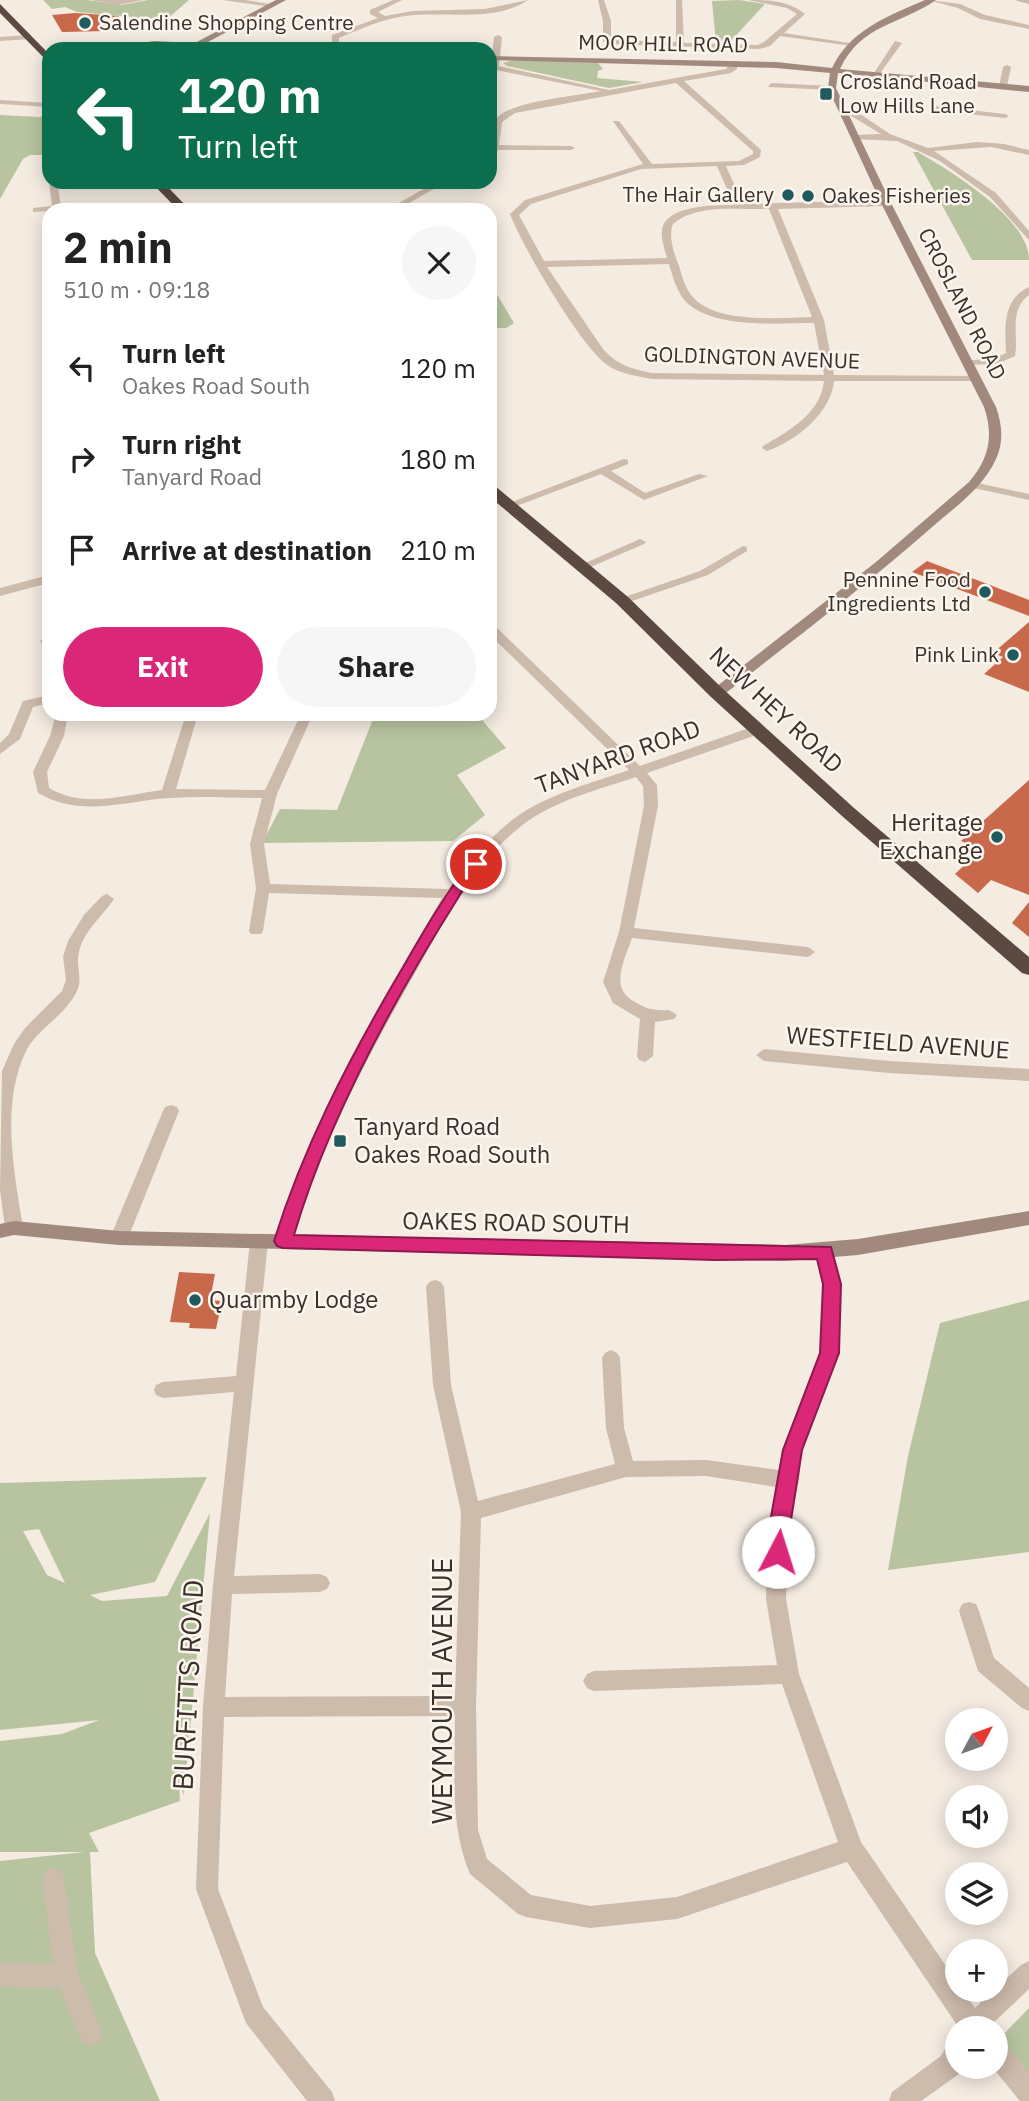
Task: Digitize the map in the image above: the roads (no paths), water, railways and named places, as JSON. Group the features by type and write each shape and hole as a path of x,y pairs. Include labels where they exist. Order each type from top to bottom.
{"highway":[{"path":"0,8 42,53"},
{"path":"164,189 177,203"},
{"name":"NEW HEY ROAD","path":"497,495 622,600 757,730 1029,968"}],"street":[{"path":"94,0 118,3 141,0"},
{"path":"226,0 272,5"},
{"path":"201,42 282,0"},
{"path":"385,19 373,12 399,0"},
{"path":"460,0 461,11"},
{"path":"335,42 335,37 409,13 496,9 525,0"},
{"path":"601,0 607,21 607,42 759,47 767,44 801,13 789,6 751,0"},
{"path":"678,0 680,45"},
{"path":"771,85 832,88 835,69 853,42 875,26 931,0 960,6 984,18 1029,27"},
{"path":"1018,0 1029,2"},
{"path":"780,32 853,42"},
{"path":"0,39 27,37"},
{"path":"497,42 498,37"},
{"path":"875,74 898,43"},
{"path":"497,123 507,113 527,107 728,71 733,69 735,63"},
{"name":"MOOR HILL ROAD","path":"497,64 735,63 835,69 1029,89"},
{"path":"497,65 614,92"},
{"path":"1003,86 1007,67"},
{"name":"GOLDINGTON AVENUE","path":"679,81 757,150 757,155 752,160 722,165 649,166 528,202 514,214 541,264 605,359 626,370 652,376 976,379"},
{"name":"CROSLAND ROAD","path":"717,692 899,551 973,485 991,460 996,435 996,424 990,407 886,203 832,88"},
{"path":"0,102 42,105"},
{"path":"934,108 1000,127 1029,153"},
{"path":"842,110 851,112 887,136"},
{"path":"616,123 649,166"},
{"path":"926,151 972,144 1000,127"},
{"path":"855,137 899,138 926,151 973,179 992,195 1029,237"},
{"path":"497,147 571,148"},
{"path":"722,165 739,206"},
{"path":"403,203 429,189"},
{"path":"819,320 750,320 712,312 686,296 672,261 666,230 673,220 695,210 739,206 886,203"},
{"path":"767,448 795,432 816,411 828,389 829,379 819,320 772,205"},
{"path":"36,210 42,210"},
{"path":"541,264 672,261"},
{"path":"968,363 996,361 1011,354 1012,308 1018,297 1029,290"},
{"path":"510,505 624,462"},
{"path":"602,470 644,497 703,476"},
{"path":"973,485 1029,497"},
{"path":"582,567 640,542"},
{"path":"622,600 704,573 743,550"},
{"path":"0,592 42,581"},
{"path":"497,635 640,773 649,785 651,806 626,932 611,982 618,999 648,1017 669,1015"},
{"path":"0,750 15,736 28,704 42,701"},
{"path":"60,721 57,736 40,772 43,790 54,799 85,805 168,794 270,794"},
{"path":"168,794 190,721"},
{"path":"256,931 263,888 257,844 270,794 304,721"},
{"name":"TANYARD ROAD","path":"283,1241 296,1199 354,1066 453,894 488,849 524,818 564,797 640,773 757,730"},
{"path":"263,888 453,894"},
{"path":"7,1230 1,1138 3,1088 13,1060 30,1032 61,1005 74,981 69,961 72,943 107,900"},
{"path":"626,932 808,952"},
{"path":"645,1056 648,1017"},
{"name":"WESTFIELD AVENUE","path":"764,1055 889,1067 1029,1075"},
{"path":"119,1238 171,1111"},
{"name":"OAKES ROAD SOUTH","path":"7,1230 119,1238 716,1253 824,1252 990,1227 1029,1218"},
{"name":"BURFITTS ROAD","path":"259,1241 223,1585 214,1707 207,1889 254,2015 323,2101"},
{"path":"824,1252 832,1284 829,1353 792,1450 779,1528 776,1600 789,1674 852,1849 966,2016"},
{"name":"WEYMOUTH AVENUE","path":"435,1287 442,1385 471,1513 465,1706 467,1830 478,1866 526,1906 590,1917 677,1908 852,1849"},
{"path":"611,1358 615,1428 626,1469"},
{"path":"163,1390 244,1383"},
{"path":"471,1513 579,1480 626,1469 706,1468 789,1480"},
{"path":"223,1585 320,1583"},
{"path":"969,1611 985,1664 1029,1701"},
{"path":"594,1681 789,1674"},
{"path":"214,1707 465,1706"},
{"path":"53,1879 66,1976 91,2034"},
{"path":"984,2016 1029,1973"},
{"path":"0,1974 66,1976"},
{"path":"1008,2067 1029,2092"},
{"path":"901,2101 945,2069"}],"place":[{"name":"Salendine Shopping Centre","path":"85,23"},
{"name":"Crosland Road Low Hills Lane","path":"826,94"},
{"name":"The Hair Gallery","path":"788,195"},
{"name":"Oakes Fisheries","path":"808,196"},
{"name":"Pennine Food Ingredients Ltd","path":"985,592"},
{"name":"Pink Link","path":"1013,655"},
{"name":"Heritage Exchange","path":"997,837"},
{"name":"Tanyard Road Oakes Road South","path":"340,1141"},
{"name":"Quarmby Lodge","path":"195,1300"}]}
